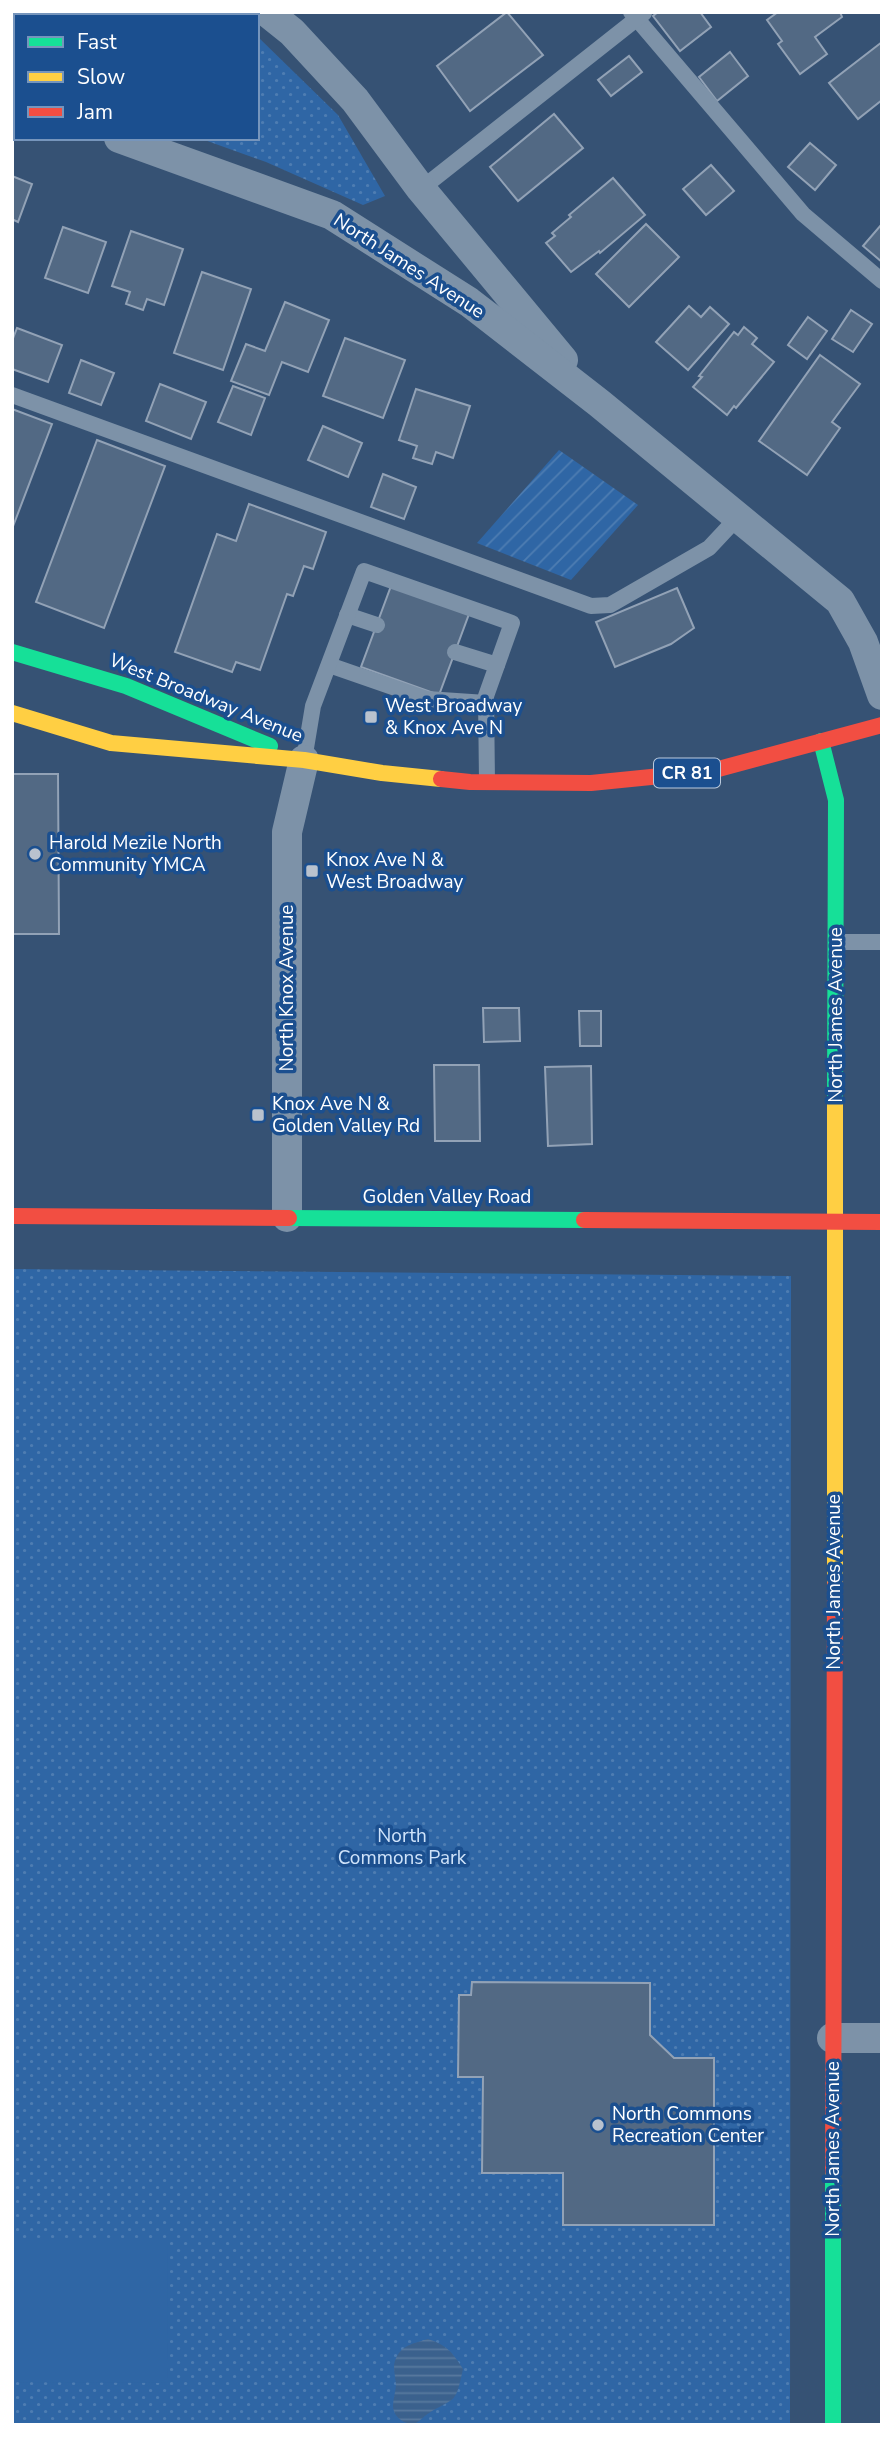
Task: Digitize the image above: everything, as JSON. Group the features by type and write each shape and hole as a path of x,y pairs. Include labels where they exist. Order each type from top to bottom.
{"street":[{"name":"North James Avenue","path":"267,12 292,32 355,100 421,190 599,403"},
{"name":"North James Avenue","path":"125,140 332,215 468,302 599,403 840,601 863,642 882,695"},
{"name":"West Broadway Avenue","path":"12,652 126,686 304,760"},
{"name":"West Broadway Avenue","path":"12,713 111,743 304,760 382,773 487,782 591,783 711,771 882,725"},
{"name":"North James Avenue","path":"821,741 836,800 833,2425"},
{"name":"North Knox Avenue","path":"287,1217 287,832 304,760"},
{"name":"Golden Valley Road","path":"12,1216 882,1222"},
{"path":"832,2038 882,2038"}],"lane":[{"path":"421,190 638,15 803,214 882,281"},
{"path":"12,395 591,606 610,605 709,548 737,517"},
{"path":"304,760 313,706 363,571 512,624 486,696 487,782"},
{"path":"347,615 377,625"},
{"path":"454,652 497,665"},
{"path":"328,665 427,699 486,703"},
{"path":"836,942 882,942"}],"green space":[{"path":"12,12 235,14 14,14 12,72"},
{"path":"259,38 338,115 385,196 363,205 266,162 205,140 259,140"},
{"path":"559,450 638,505 571,580 477,543"},
{"name":"North Commons Park","path":"12,1269 791,1276 790,2425 12,2425"},
{"path":"12,2241 168,2241 167,2383 12,2382"}],"shaded area":[{"path":"428,2339 445,2347 456,2358 463,2369 460,2381 454,2398 416,2423 407,2423 393,2410 395,2361 405,2347"}],"building":[{"path":"507,12 543,55 470,111 437,66"},
{"path":"658,12 700,12 711,27 680,51 653,16"},
{"path":"778,12 840,12 842,17 815,37 827,54 800,74 778,44 782,41 767,20"},
{"path":"882,42 882,100 858,119 829,83"},
{"path":"730,52 748,76 717,101 699,77"},
{"path":"629,56 642,72 611,96 598,80"},
{"path":"554,114 583,148 518,201 490,167"},
{"path":"810,143 836,165 815,190 788,167"},
{"path":"711,165 734,191 706,215 683,189"},
{"path":"12,176 32,184 18,222 14,220 12,223"},
{"path":"613,178 645,215 600,253 599,251 571,272 546,243 555,236 552,233 571,217 569,215"},
{"path":"646,224 679,257 629,307 596,274"},
{"path":"882,225 882,262 863,246"},
{"path":"63,227 106,242 88,293 45,278"},
{"path":"131,231 183,249 164,305 147,299 143,310 126,304 130,292 112,286"},
{"path":"202,272 251,289 223,370 174,353"},
{"path":"285,302 329,320 308,372 282,362 269,395 231,381 246,344 265,351"},
{"path":"689,306 701,317 710,307 729,324 688,370 656,342"},
{"path":"851,310 872,324 853,352 832,339"},
{"path":"808,317 827,331 807,359 788,345"},
{"path":"744,327 757,338 752,344 774,362 727,415 693,387 734,332 738,335"},
{"path":"17,328 62,345 48,382 12,369 12,341"},
{"path":"345,338 405,360 383,418 323,396"},
{"path":"820,355 860,384 832,422 840,428 807,475 759,441"},
{"path":"81,360 114,373 101,405 69,393"},
{"path":"160,384 206,402 191,439 146,421"},
{"path":"233,386 265,398 251,435 218,422"},
{"path":"416,389 470,406 453,458 436,452 432,464 413,458 417,446 399,440"},
{"path":"12,409 52,424 12,529"},
{"path":"323,426 362,443 348,477 308,460"},
{"path":"97,440 165,466 104,628 36,602"},
{"path":"383,474 416,487 404,519 371,507"},
{"path":"249,504 326,532 313,569 304,566 293,596 287,594 260,670 236,662 232,672 175,652 217,534 236,541"},
{"path":"391,586 469,614 439,695 361,667"},
{"path":"677,588 694,628 671,644 615,667 596,622"},
{"name":"Harold Mezile North Community YMCA","path":"12,774 58,774 59,934 12,934"},
{"path":"483,1008 519,1008 520,1041 484,1042"},
{"path":"579,1011 601,1011 601,1046 580,1046"},
{"path":"434,1065 479,1065 480,1141 435,1141"},
{"path":"591,1066 592,1144 548,1146 545,1067"},
{"name":"North Commons Recreation Center","path":"472,1982 650,1983 650,2035 674,2058 714,2058 714,2225 563,2225 563,2173 482,2173 483,2077 458,2077 459,1995 471,1995"}],"traffic: fast":[{"path":"12,652 126,686 270,746"},
{"path":"821,741 836,800 835,1100"},
{"path":"289,1218 584,1220"},
{"path":"833,2172 833,2425"}],"traffic: slow":[{"path":"12,713 111,743 304,760 382,773 441,779"},
{"path":"835,1100 835,1585"}],"traffic: jam":[{"path":"441,779 470,782 591,783 711,771 882,725"},
{"path":"12,1216 289,1218"},
{"path":"584,1220 882,1222"},
{"path":"833,2172 835,1585"}],"place":[{"name":"West Broadway & Knox Ave N","path":"371,717"},
{"name":"Harold Mezile North Community YMCA","path":"35,854"},
{"name":"Knox Ave N & West Broadway","path":"312,871"},
{"name":"Knox Ave N & Golden Valley Rd","path":"258,1115"},
{"name":"North Commons Recreation Center","path":"598,2125"}]}
